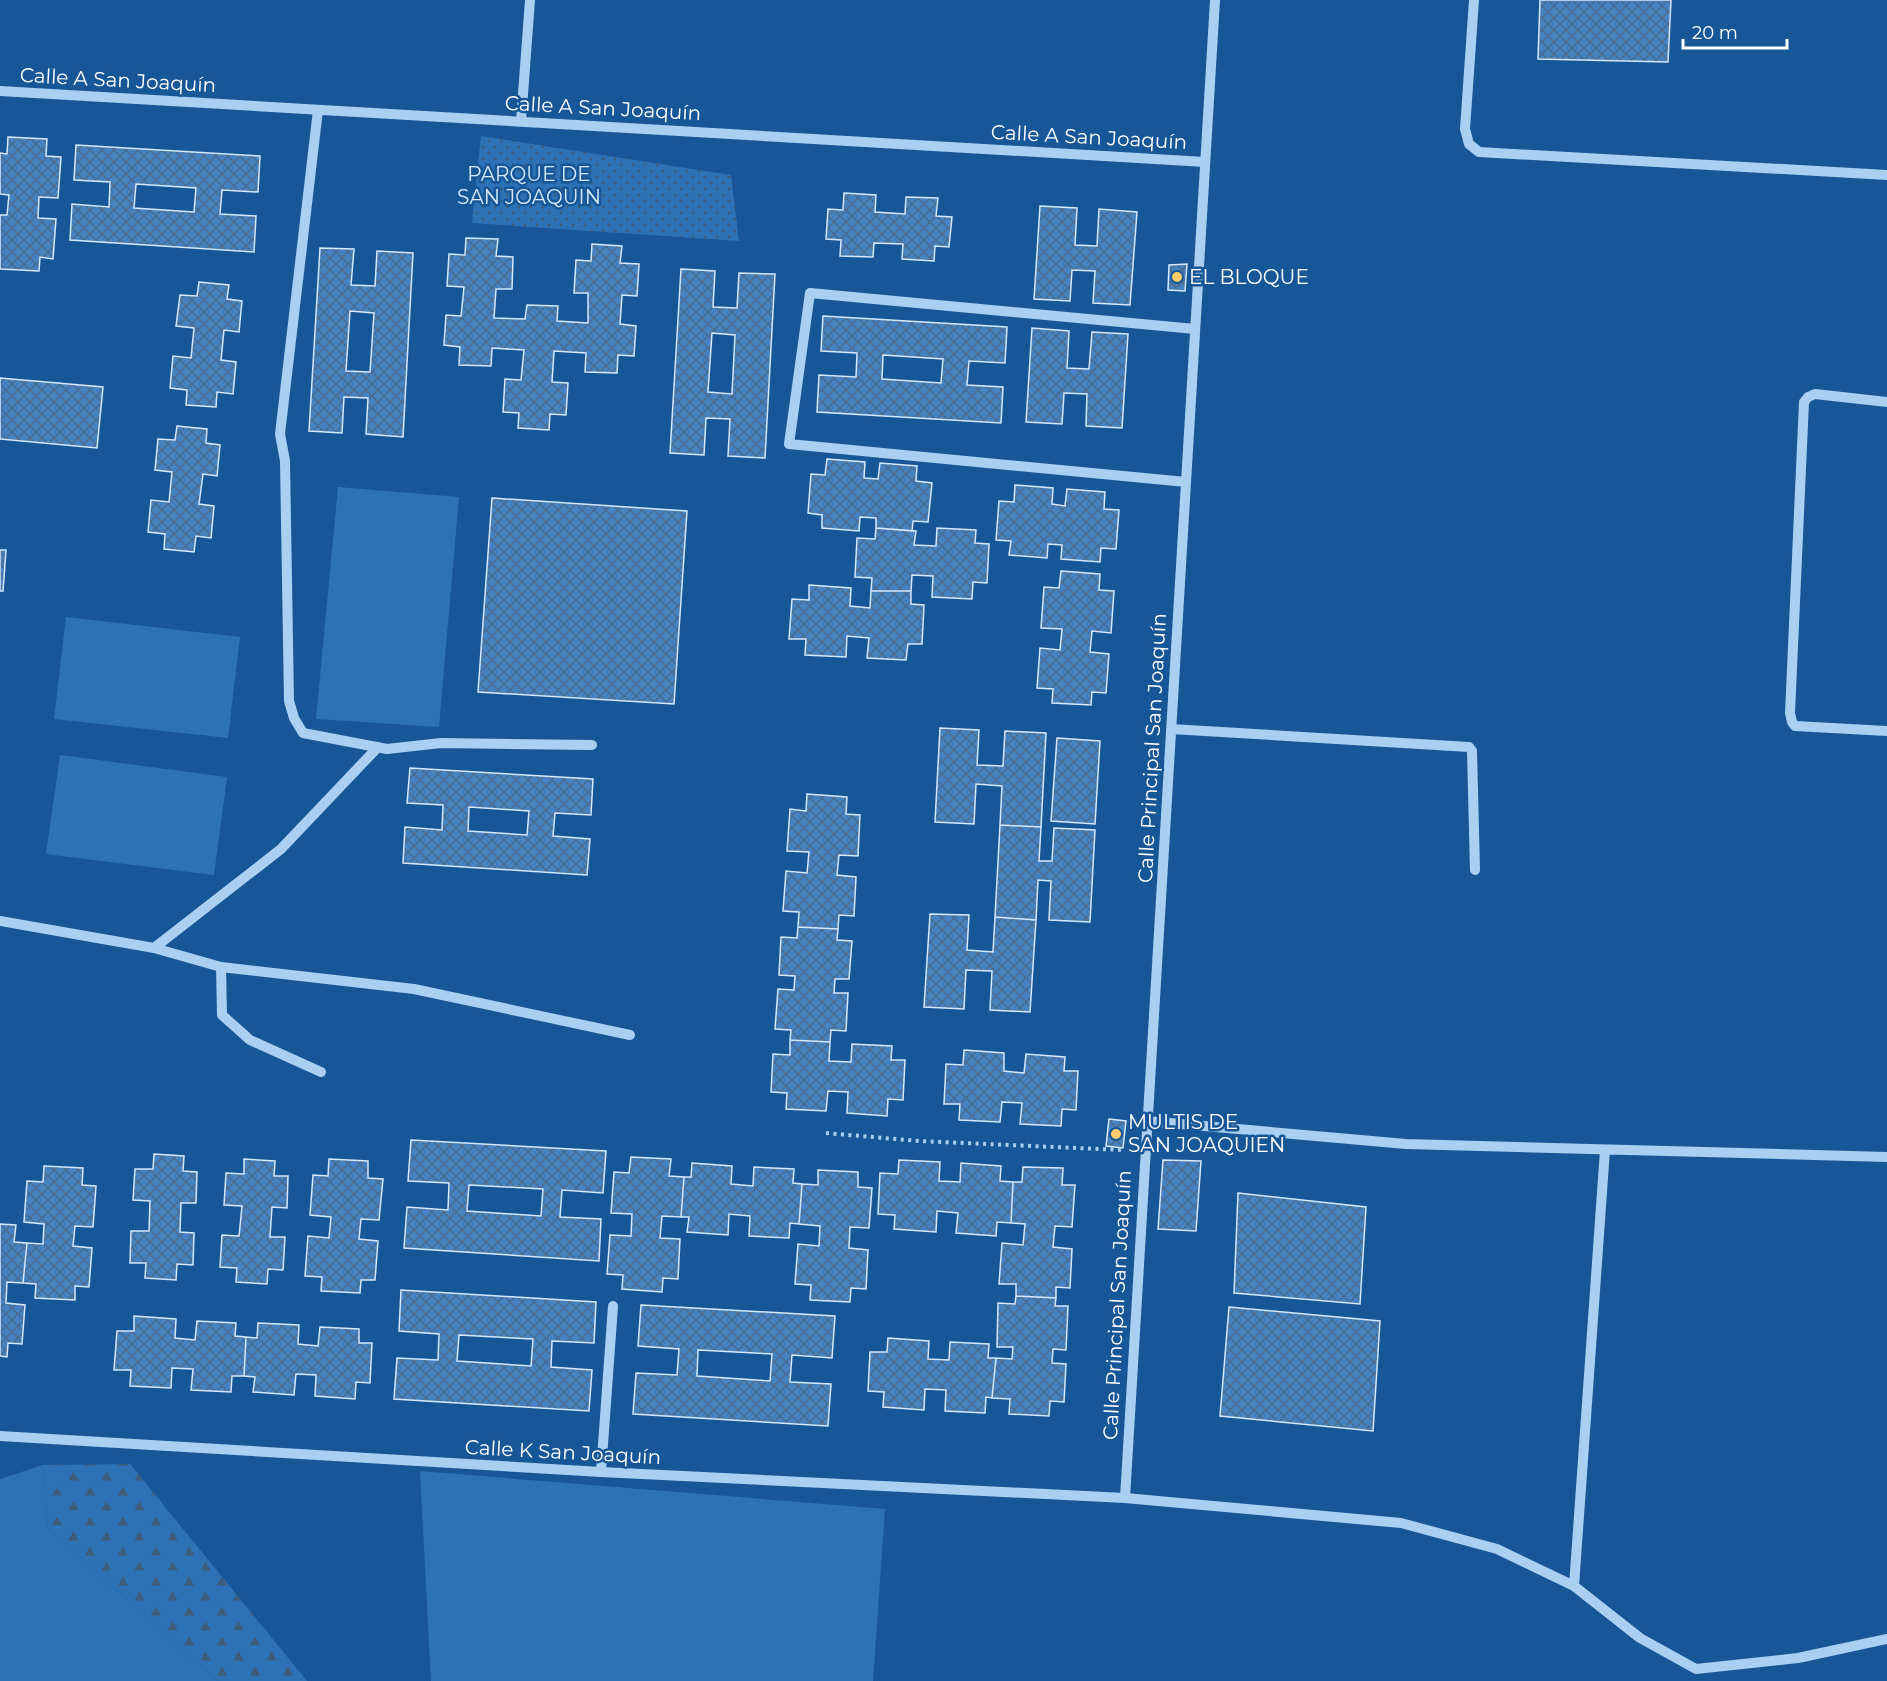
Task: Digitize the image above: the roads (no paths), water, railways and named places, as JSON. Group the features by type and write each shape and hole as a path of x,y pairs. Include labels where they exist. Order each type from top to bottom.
{"street":[{"path":"521,121 530,0"},
{"name":"Calle Principal San Joaquín","path":"1125,1498 1215,0"},
{"path":"1474,0 1465,129 1469,144 1479,152 1887,175"},
{"name":"Calle A San Joaquín","path":"0,92 1205,162"},
{"path":"318,110 280,434 285,461 290,701 294,718 303,733 387,749 441,743 592,745"},
{"path":"1186,482 789,444 810,293 1195,329"},
{"path":"1887,402 1815,394 1804,402 1790,713 1795,726 1887,731"},
{"path":"1171,729 1469,747 1472,752 1475,870"},
{"path":"154,948 281,849 378,747"},
{"path":"0,921 154,948 221,967 414,989 630,1035"},
{"path":"221,967 222,1015 250,1040 321,1072"},
{"path":"1148,1121 1406,1144 1887,1157"},
{"path":"1574,1586 1605,1149"},
{"path":"601,1472 613,1306"},
{"name":"Calle K San Joaquín","path":"0,1436 601,1472 1125,1498 1401,1523 1497,1550 1574,1586 1640,1638 1696,1669 1798,1658 1887,1639"}],"place":[{"name":"EL BLOQUE","path":"1177,277"},
{"name":"MULTIS DE SAN JOAQUIEN","path":"1116,1134"}],"park label":[{"name":"PARQUE DE SAN JOAQUIN","path":"529,186"}]}
